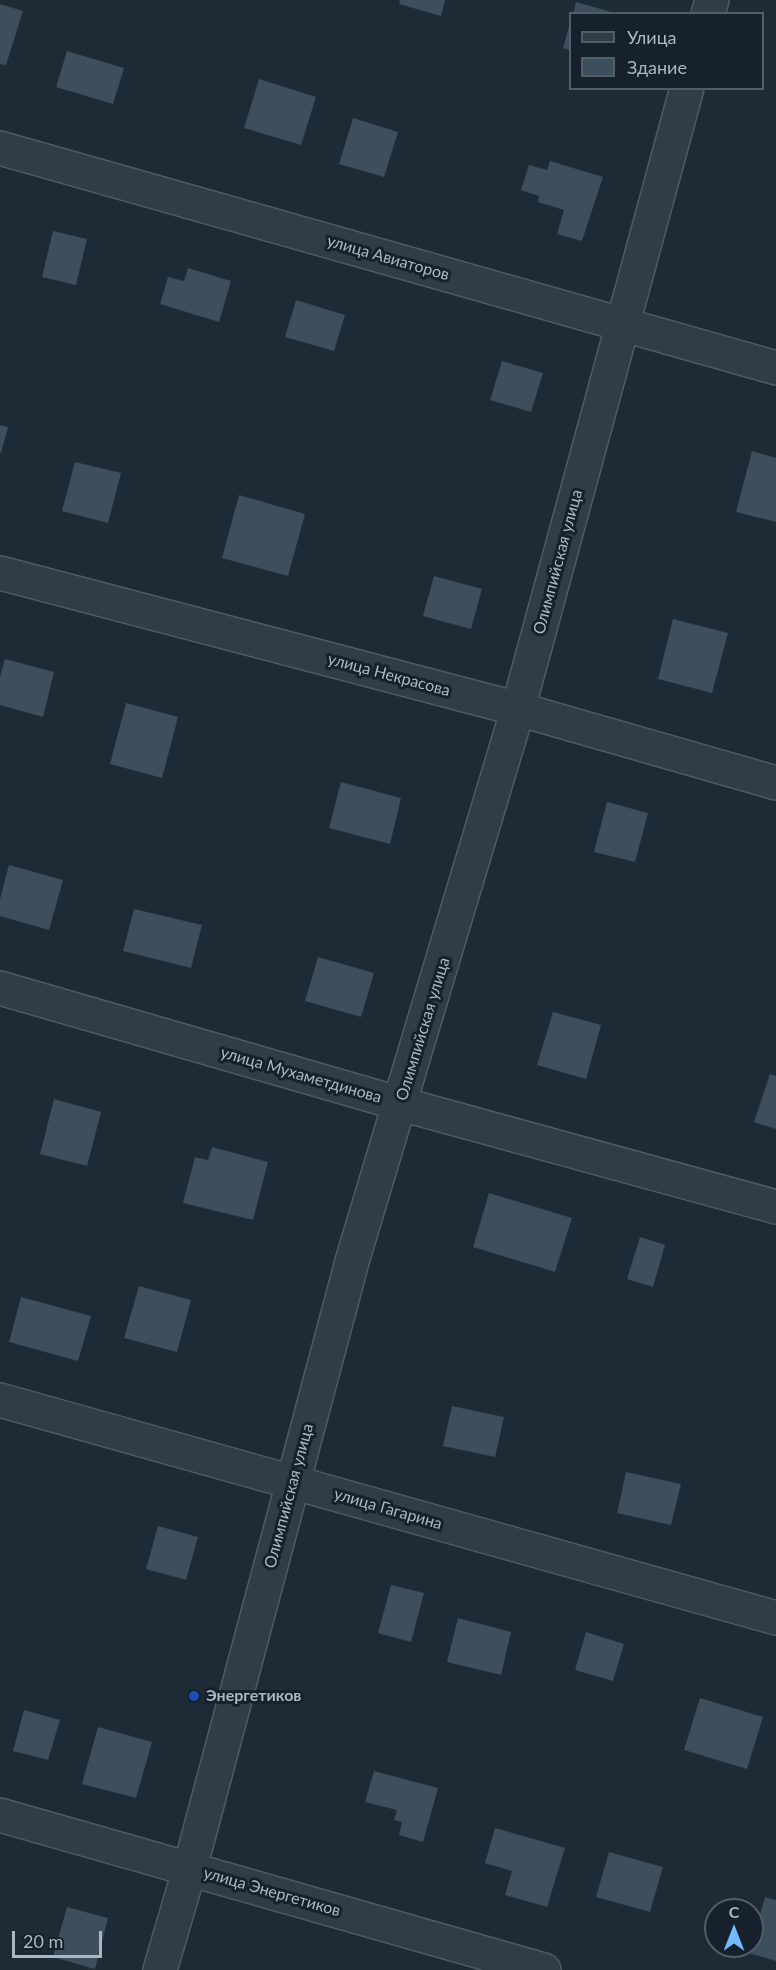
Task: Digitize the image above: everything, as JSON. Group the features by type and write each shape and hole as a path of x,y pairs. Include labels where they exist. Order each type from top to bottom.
{"street":[{"name":"Олимпийская улица","path":"160,1970 190,1868 353,1258 518,709 686,90"},
{"name":"улица Авиаторов","path":"0,148 776,368"},
{"name":"улица Некрасова","path":"0,573 518,709 776,783"},
{"name":"улица Мухаметдинова","path":"0,988 400,1104 776,1206"},
{"name":"улица Гагарина","path":"0,1400 776,1618"},
{"name":"улица Энергетиков","path":"0,1815 544,1970"}],"building":[{"path":"400,0 445,0 441,16 399,4"},
{"path":"576,2 611,12 574,12"},
{"path":"0,4 23,11 6,65 0,64"},
{"path":"569,27 569,50 563,48"},
{"path":"67,51 124,68 113,104 56,87"},
{"path":"259,79 316,97 301,145 244,128"},
{"path":"353,118 398,132 384,177 339,164"},
{"path":"550,161 603,177 582,241 557,234 564,210 538,202 539,196 521,190 529,165 547,170"},
{"path":"53,231 87,239 76,285 42,277"},
{"path":"188,268 231,281 219,322 160,304 168,277 184,281"},
{"path":"296,300 345,315 334,351 285,337"},
{"path":"502,361 543,373 531,412 490,400"},
{"path":"0,425 8,427 1,453 0,453"},
{"path":"752,451 776,458 776,522 736,512"},
{"path":"75,462 121,473 108,523 62,511"},
{"path":"239,495 305,514 288,576 222,558"},
{"path":"434,576 482,589 471,629 423,616"},
{"path":"673,619 728,633 712,693 658,679"},
{"path":"5,659 54,672 43,717 0,705 0,677"},
{"path":"126,703 178,717 162,778 110,764"},
{"path":"341,782 401,798 390,844 329,828"},
{"path":"607,802 648,813 635,862 594,852"},
{"path":"9,865 63,880 49,930 0,916 0,899"},
{"path":"134,909 202,925 191,968 123,951"},
{"path":"318,957 374,973 361,1017 305,1001"},
{"path":"553,1012 601,1025 586,1079 537,1065"},
{"path":"770,1074 776,1076 776,1129 754,1122"},
{"path":"54,1099 101,1112 87,1166 40,1154"},
{"path":"212,1147 268,1162 253,1220 183,1203 195,1157 208,1160"},
{"path":"489,1193 572,1218 555,1272 473,1247"},
{"path":"640,1237 665,1245 653,1287 627,1279"},
{"path":"139,1286 191,1300 177,1352 124,1338"},
{"path":"21,1297 91,1316 78,1361 9,1342"},
{"path":"452,1406 504,1417 495,1457 443,1446"},
{"path":"626,1472 681,1484 671,1525 617,1513"},
{"path":"158,1526 198,1537 186,1580 146,1569"},
{"path":"391,1585 424,1593 411,1642 378,1633"},
{"path":"458,1618 511,1632 501,1675 447,1662"},
{"path":"586,1632 624,1644 613,1681 575,1670"},
{"path":"700,1698 763,1717 747,1769 684,1750"},
{"path":"24,1710 60,1720 48,1760 13,1751"},
{"path":"98,1727 152,1742 136,1798 82,1784"},
{"path":"374,1771 438,1788 423,1842 399,1835 402,1822 394,1820 397,1810 365,1802"},
{"path":"495,1828 565,1848 547,1907 505,1895 512,1871 485,1863"},
{"path":"609,1852 663,1867 650,1912 596,1897"},
{"path":"765,1897 776,1900 776,1961 764,1957"},
{"path":"67,1907 108,1918 95,1969 53,1957"}],"place":[{"name":"Энергетиков","path":"194,1696"}]}
